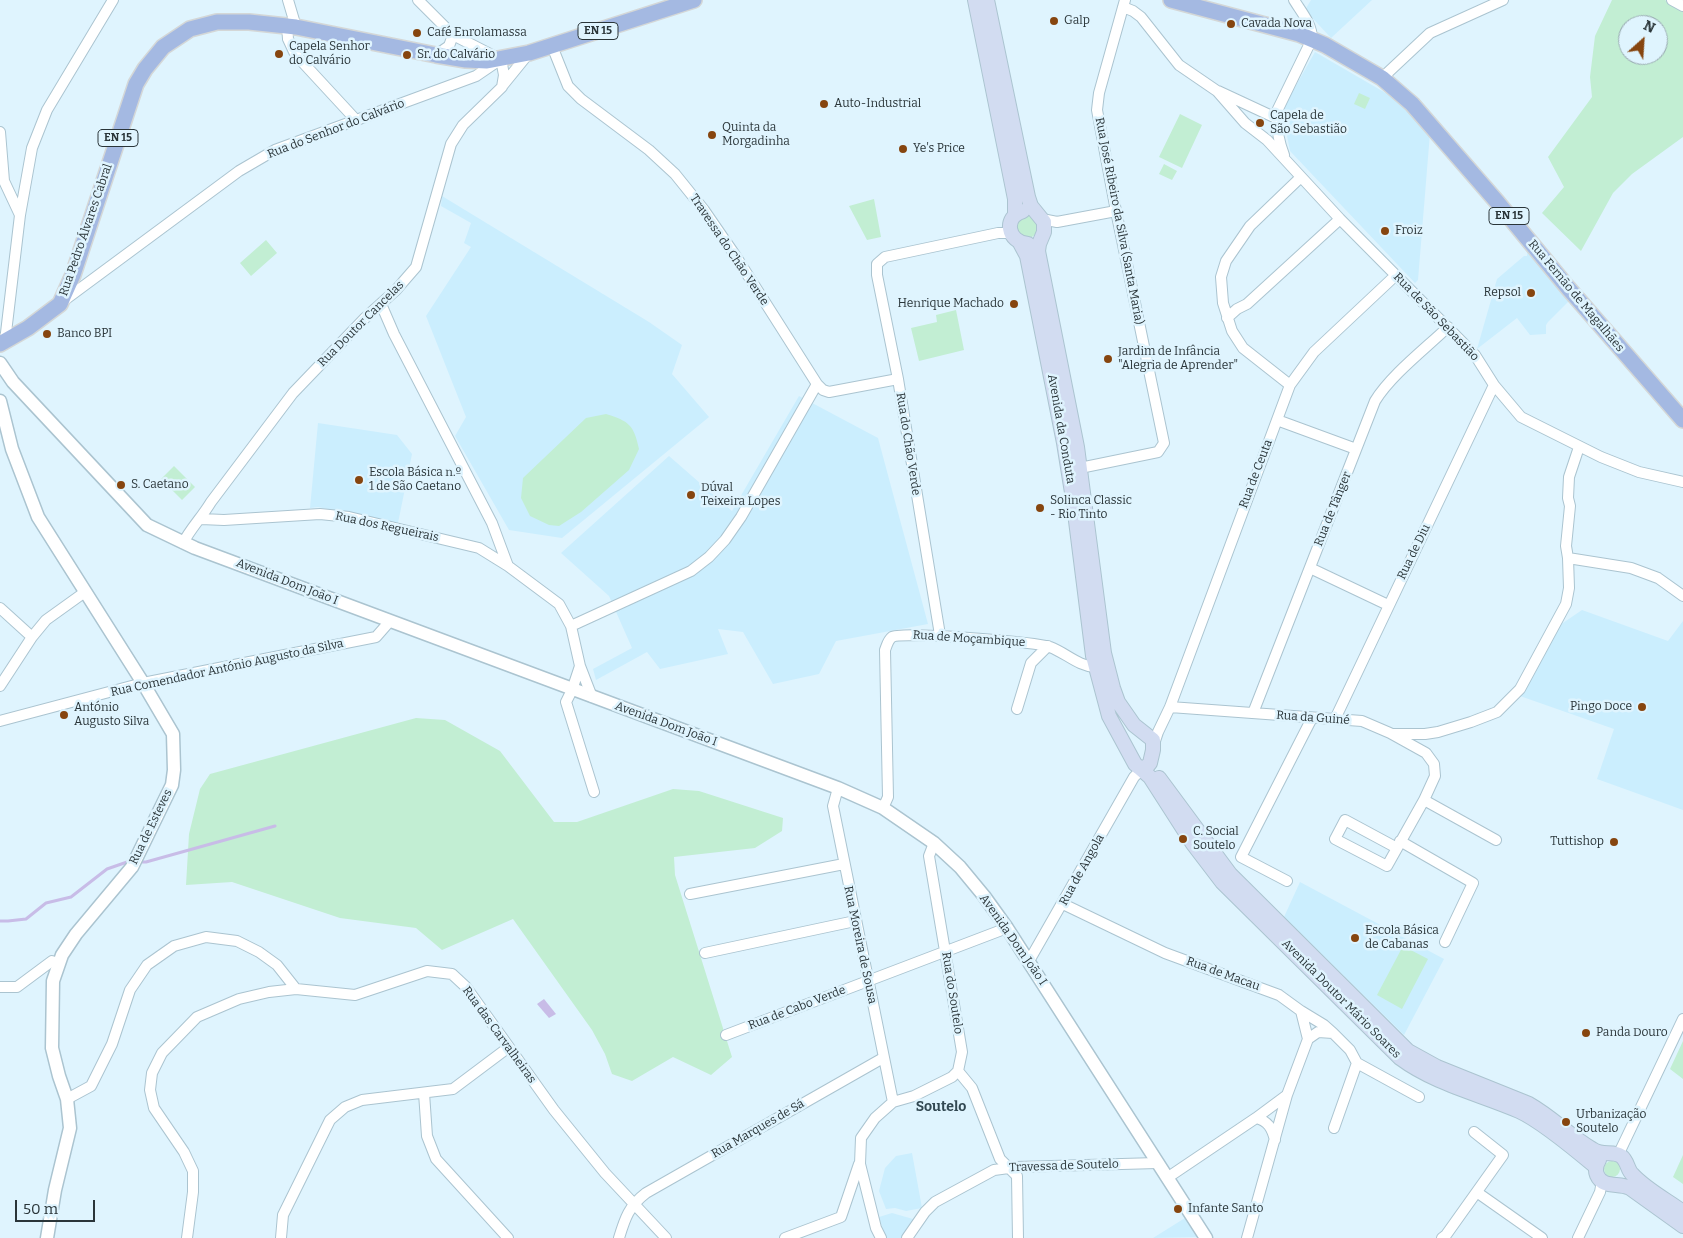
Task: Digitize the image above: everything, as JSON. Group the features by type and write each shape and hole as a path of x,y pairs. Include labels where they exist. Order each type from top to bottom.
{"main road":[{"name":"Rua Pedro Álvares Cabral","path":"3,343 28,328 60,304 73,275 133,92 145,69 163,47 190,29 217,22 249,22 292,26 436,55 487,61 552,46 694,0"},
{"name":"Avenida da Conduta","path":"975,0 1015,199 1011,230 1027,256 1064,443 1095,667 1109,716 1140,768"},
{"name":"Avenida da Conduta","path":"987,0 1027,194 1041,225 1038,251 1080,468 1104,654 1118,702 1133,723 1152,737"},
{"path":"991,18 998,0"},
{"name":"EN 15","path":"1171,0 1298,34 1312,40"},
{"name":"Rua Fernão de Magalhães","path":"1312,40 1325,45 1382,78 1412,104 1683,420"},
{"path":"1025,210 1041,225 1032,244 1011,230 1025,210"},
{"name":"Rua de Angola","path":"1138,737 1152,737 1140,768 1136,742 1138,737"},
{"name":"Avenida Doutor Mário Soares","path":"1140,768 1157,775 1230,874 1408,1051 1436,1066 1529,1104 1593,1150 1615,1153 1624,1159 1628,1169 1639,1180 1683,1212"},
{"name":"Avenida Doutor Mário Soares","path":"1140,768 1222,882 1400,1058 1426,1073 1521,1112 1596,1167"},
{"path":"1615,1153 1597,1162 1596,1173 1606,1185 1630,1188 1683,1226"},
{"path":"1606,1185 1625,1178 1628,1169"}],"street":[{"path":"3,343 20,215 32,148 47,110 113,0"},
{"path":"288,0 292,26 288,39 294,54 356,120"},
{"path":"418,0 453,35 501,59 504,75 502,87"},
{"path":"1276,118 1279,105 1312,40 1312,32 1308,21 1294,0"},
{"path":"1382,78 1430,33 1503,0"},
{"path":"1672,0 1683,6"},
{"name":"Rua de São Sebastião","path":"1124,3 1141,17 1180,65 1217,91 1276,118 1281,147 1286,161"},
{"name":"Rua José Ribeiro da Silva (Santa Maria)","path":"1080,468 1158,452 1164,443 1097,110 1097,101 1124,3"},
{"path":"436,55 449,46 453,35"},
{"name":"Travessa do Chão Verde","path":"552,46 568,86 581,99 650,150 675,174 704,210 817,384"},
{"name":"Rua Doutor Cancelas","path":"183,543 190,530 201,519 211,502 293,393 365,318 396,290 416,267 451,144 463,124 502,87 528,53"},
{"name":"Rua do Senhor do Calvário","path":"60,304 240,171 275,150 476,76 501,59"},
{"name":"Rua de São Sebastião","path":"1217,91 1236,113 1267,140 1340,219 1476,355 1494,385 1521,417 1579,447 1638,472 1683,482"},
{"path":"0,132 4,180 20,215"},
{"path":"1290,386 1243,348 1232,331 1227,318 1221,288 1221,277 1226,261 1250,226 1301,177"},
{"path":"4,180 26,182"},
{"path":"1041,225 1116,211"},
{"path":"1227,318 1237,309 1247,304 1340,219"},
{"name":"Rua do Chão Verde","path":"940,635 898,379 877,275 877,264 885,257 1011,230"},
{"name":"Rua de Ceuta","path":"1170,708 1290,386 1314,352 1396,274"},
{"path":"381,304 394,334 492,523 508,566"},
{"name":"Rua de Tânger","path":"1253,713 1375,401 1381,392 1448,328"},
{"name":"Avenida Dom João I","path":"0,363 12,382 147,525 183,543 838,788 883,808 934,843 960,868 1008,928 1206,1238"},
{"path":"571,626 691,571 710,557 741,517 817,384 822,390 829,392 898,379"},
{"name":"Rua de Diu","path":"1335,719 1494,385"},
{"name":"Rua de Esteves","path":"0,402 12,449 38,517 143,682 173,734 174,770 172,784 132,867 76,934 62,955 53,981 52,1048 67,1099 70,1128 55,1190 47,1238"},
{"path":"1277,420 1356,449"},
{"path":"1390,734 1438,732 1497,712 1520,689 1566,604 1569,588 1566,546 1570,506 1568,498 1570,477 1579,447"},
{"name":"Rua dos Regueirais","path":"201,519 224,520 320,514 349,517 478,548 508,566 559,604 571,626 580,666 592,696"},
{"path":"1568,558 1631,568 1658,578 1683,596"},
{"path":"1310,568 1388,605"},
{"path":"0,686 32,636 46,620 85,592"},
{"path":"0,608 32,636"},
{"name":"Rua Comendador António Augusto da Silva","path":"0,721 143,682 376,637 390,621"},
{"name":"Rua de Moçambique","path":"883,808 888,797 885,650 892,637 899,634 940,635 1048,646 1085,666 1095,667"},
{"path":"1017,710 1031,663 1048,646"},
{"path":"580,666 566,702 594,792"},
{"name":"Rua da Guiné","path":"1170,708 1362,721 1426,753 1434,764 1435,776 1424,800 1388,866 1335,839 1344,820 1399,845"},
{"name":"Rua de Angola","path":"1152,737 1170,708"},
{"path":"1286,881 1241,857 1312,718"},
{"name":"Rua de Angola","path":"1029,961 1140,768"},
{"name":"Rua Moreira de Sousa","path":"838,788 832,806 893,1102"},
{"path":"1424,800 1496,840"},
{"name":"Rua do Soutelo","path":"934,843 929,856 962,1052 958,1071"},
{"path":"1399,845 1473,883 1445,942"},
{"path":"690,894 844,864"},
{"name":"Rua de Macau","path":"1063,904 1165,953 1279,994 1301,1011 1324,1025 1350,1050 1357,1063"},
{"path":"705,953 855,921"},
{"name":"Rua de Cabo Verde","path":"726,1035 1008,928"},
{"path":"67,1099 91,1086 112,1044 130,990 147,965 174,946 206,937 237,941 259,952 277,965 296,989"},
{"path":"0,987 17,987 52,961 59,964"},
{"name":"Rua das Carvalheiras","path":"187,1238 193,1192 193,1171 184,1152 154,1108 150,1090 152,1073 162,1054 197,1017 239,1000 269,992 296,989 355,994 427,971 452,974 466,987 554,1110 605,1173 666,1238"},
{"path":"1301,1011 1308,1039"},
{"path":"1615,1153 1683,1019"},
{"path":"1247,1238 1286,1095 1308,1039 1318,1032 1333,1033"},
{"path":"281,1238 283,1215 330,1120 344,1107 362,1100 453,1089 509,1047"},
{"name":"Rua Marques de Sá","path":"634,1202 646,1193 883,1058"},
{"path":"1334,1128 1357,1063 1419,1098"},
{"path":"881,1238 876,1228 860,1164 861,1138 875,1118 893,1102 914,1096 952,1077 958,1071 972,1088 1000,1159 1017,1176 1018,1238"},
{"path":"424,1093 427,1136 436,1159 508,1238"},
{"path":"1167,1178 1256,1118 1286,1095"},
{"path":"1256,1118 1264,1120 1270,1126 1275,1140"},
{"path":"1442,1238 1478,1193 1503,1155 1474,1132"},
{"name":"Travessa de Soutelo","path":"908,1238 925,1212 935,1202 994,1170 1157,1163"},
{"path":"785,1238 841,1217 860,1164"},
{"path":"1578,1238 1606,1185"},
{"path":"1478,1193 1542,1238"},
{"path":"619,1238 623,1223 634,1202"}],"shaded area":[{"path":"1311,0 1372,0 1331,38 1305,10"},
{"path":"1315,52 1396,99 1430,133 1418,280 1415,283 1290,151 1282,110"},
{"path":"442,196 649,322 682,345 672,374 709,417 562,538 509,530 455,436 466,417 426,316 471,247 464,243 471,223 441,206"},
{"name":"Repsol","path":"1528,246 1572,298 1548,322 1546,334 1530,335 1517,318 1477,349 1497,279 1524,256 1527,256"},
{"path":"799,396 878,438 928,624 836,641 819,674 773,684 743,632 718,629 728,654 660,669 647,652 596,680 593,669 632,648 609,596 561,553 669,456 732,511"},
{"name":"Escola Básica n.º 1 de São Caetano","path":"318,423 397,435 412,454 398,523 318,507 310,508"},
{"path":"1582,610 1668,641 1683,621 1683,810 1597,779 1614,729 1520,696 1544,656 1557,627"},
{"name":"Escola Básica de Cabanas","path":"1300,882 1444,959 1404,1035 1284,917"},
{"path":"544,999 556,1014 549,1018 537,1004"},
{"path":"912,1153 922,1208 906,1211 895,1208 886,1209 879,1191 885,1168 896,1156"},
{"path":"892,1213 913,1219 903,1238 886,1238 879,1217"},
{"path":"1185,1218 1198,1237 1153,1238"}],"green space":[{"path":"1612,0 1665,0 1676,7 1683,0 1683,137 1632,174 1613,193 1581,251 1542,213 1564,187 1548,157 1592,97 1590,77 1595,36"},
{"path":"1359,93 1370,98 1365,109 1354,104"},
{"path":"1180,114 1202,125 1182,168 1159,157"},
{"path":"1164,164 1177,171 1172,180 1159,174"},
{"path":"874,199 881,237 867,240 849,206"},
{"path":"1027,216 1035,219 1038,227 1035,235 1027,238 1019,235 1016,227 1019,219"},
{"path":"266,240 277,253 251,276 240,263"},
{"path":"956,310 964,350 919,361 911,328 937,322 936,315"},
{"path":"606,414 625,422 635,434 639,449 629,470 581,512 559,526 549,525 530,516 521,498 523,478 586,418"},
{"path":"174,466 195,487 182,500 161,479"},
{"path":"416,718 445,720 500,751 554,822 577,822 673,789 699,791 783,818 782,831 755,848 674,857 675,875 732,1057 711,1075 673,1057 632,1081 612,1074 605,1054 592,1030 513,919 442,950 416,928 340,918 232,882 186,885 189,834 200,789 210,774"},
{"path":"1403,946 1428,959 1402,1009 1377,995"},
{"path":"1683,1041 1683,1079 1670,1069"},
{"path":"1683,1155 1683,1184 1673,1177"},
{"path":"1612,1161 1620,1169 1612,1177 1604,1169"}],"waterway":[{"path":"141,862 275,826"},
{"path":"0,921 26,919 46,903 71,897 107,869 130,861"}],"place":[{"name":"Galp","path":"1054,21"},
{"name":"Cavada Nova","path":"1231,24"},
{"name":"Café Enrolamassa","path":"417,33"},
{"name":"Capela Senhor do Calvário","path":"279,54"},
{"name":"Sr. do Calvário","path":"407,55"},
{"name":"Auto-Industrial","path":"824,104"},
{"name":"Capela de São Sebastião","path":"1260,123"},
{"name":"Quinta da Morgadinha","path":"712,135"},
{"name":"Ye's Price","path":"903,149"},
{"name":"Froiz","path":"1385,231"},
{"name":"Repsol","path":"1531,293"},
{"name":"Henrique Machado","path":"1014,304"},
{"name":"Banco BPI","path":"47,334"},
{"name":"Jardim de Infância \"Alegria de Aprender\"","path":"1108,359"},
{"name":"Escola Básica n.º 1 de São Caetano","path":"359,480"},
{"name":"S. Caetano","path":"121,485"},
{"name":"Dúval Teixeira Lopes","path":"691,495"},
{"name":"Solinca Classic - Rio Tinto","path":"1040,508"},
{"name":"Pingo Doce","path":"1642,707"},
{"name":"António Augusto Silva","path":"64,715"},
{"name":"C. Social Soutelo","path":"1183,839"},
{"name":"Tuttishop","path":"1614,842"},
{"name":"Escola Básica de Cabanas","path":"1355,938"},
{"name":"Panda Douro","path":"1586,1033"},
{"name":"Urbanização Soutelo","path":"1566,1122"},
{"name":"Infante Santo","path":"1178,1209"}],"district":[{"name":"Soutelo","path":"941,1107"}]}
